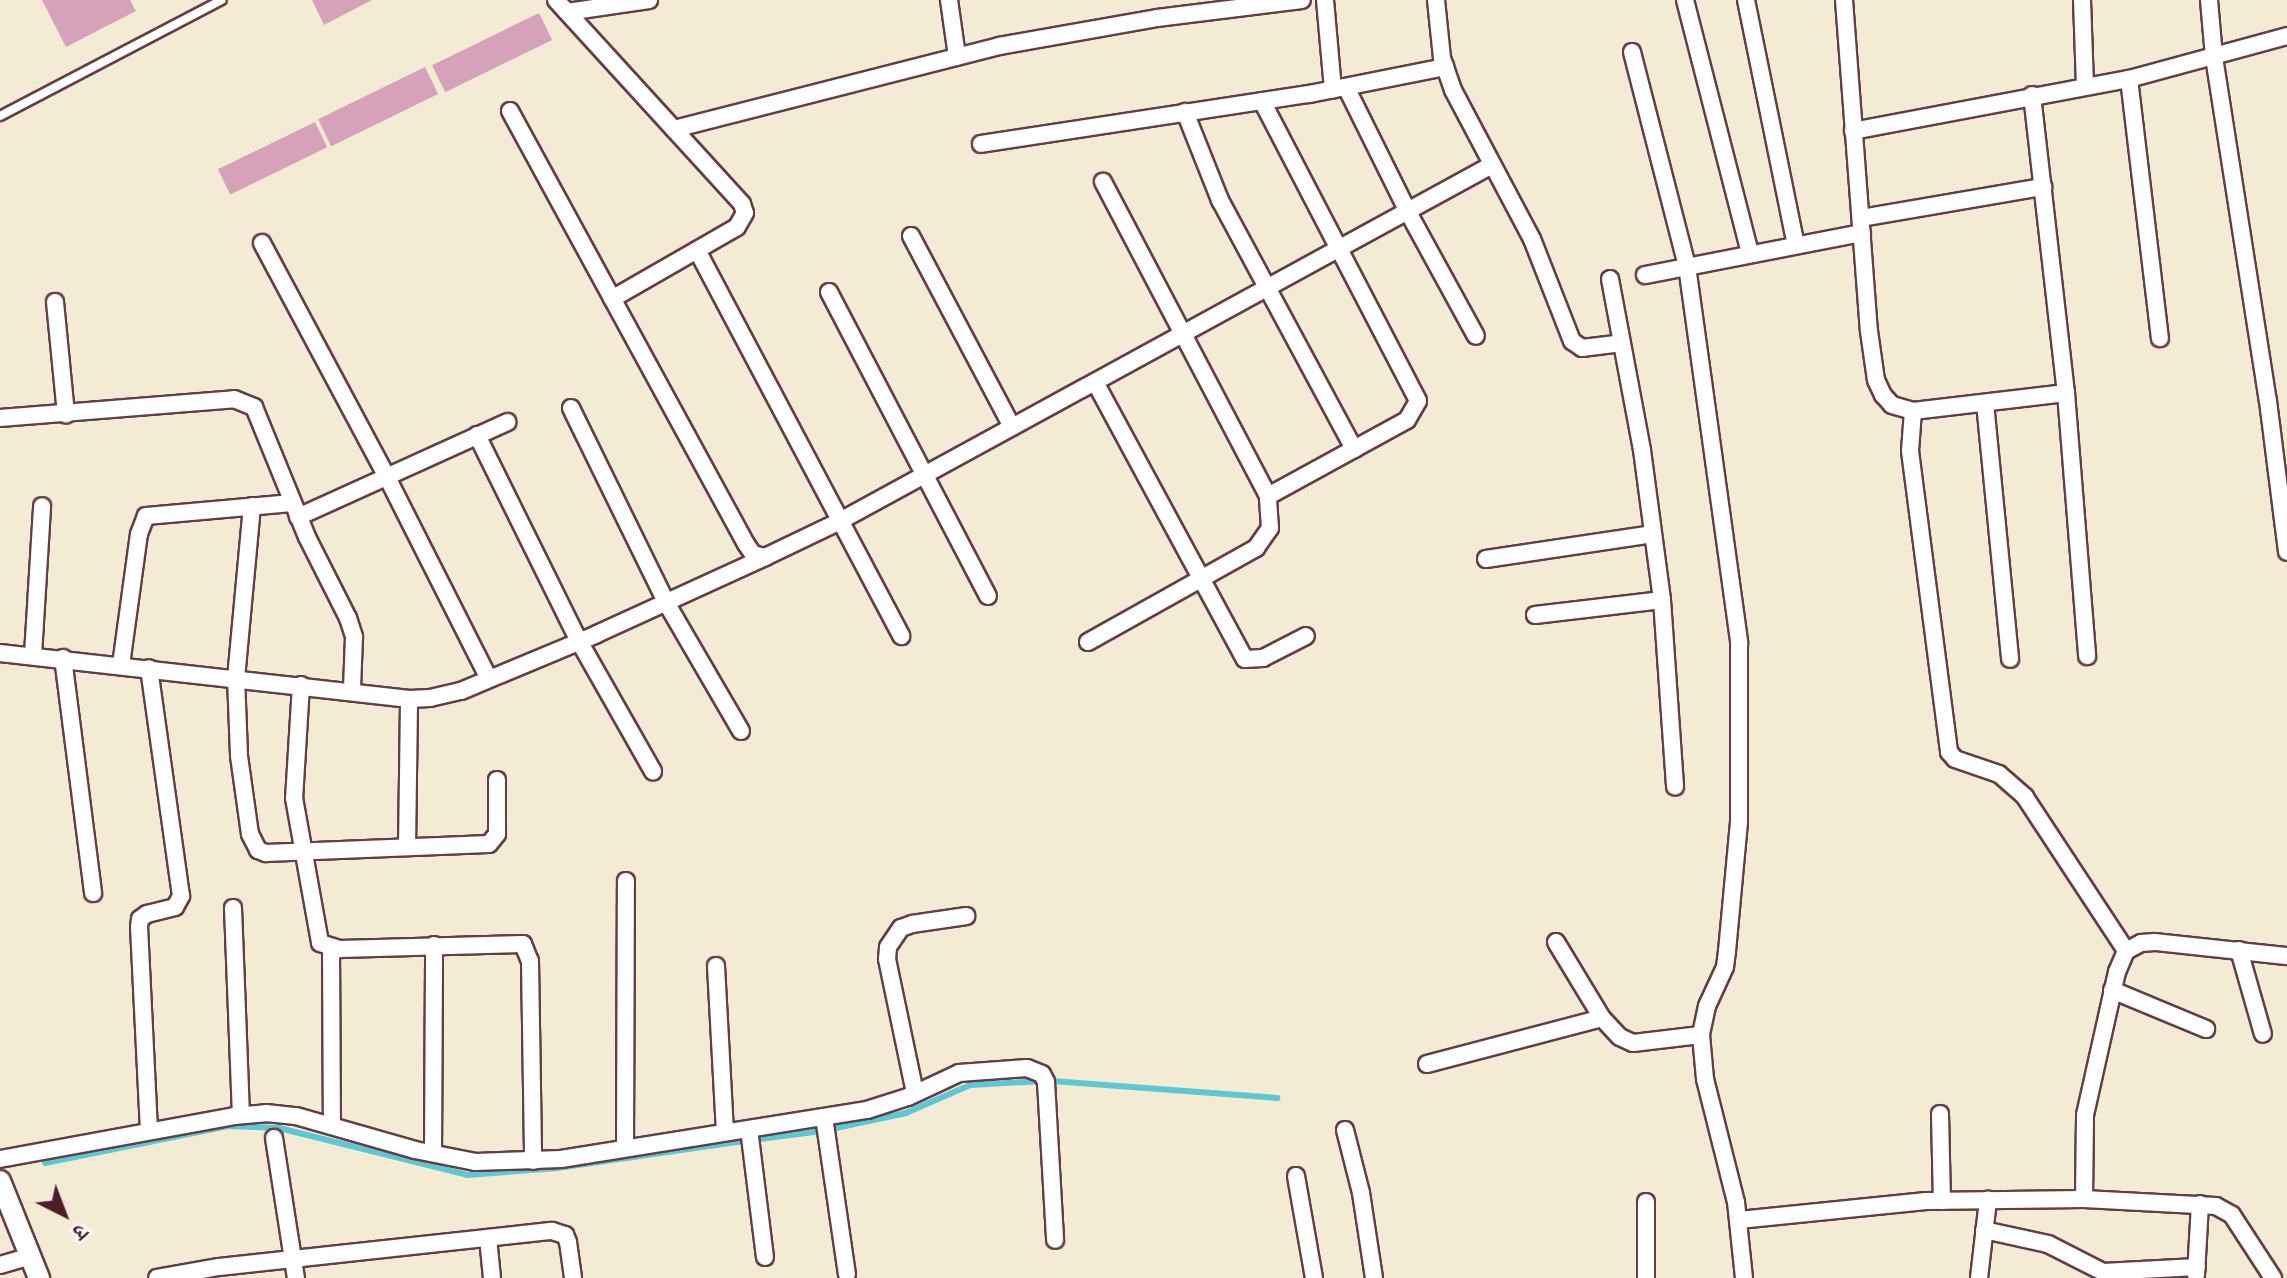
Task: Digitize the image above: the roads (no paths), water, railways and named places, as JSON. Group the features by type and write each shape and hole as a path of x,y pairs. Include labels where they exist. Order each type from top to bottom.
{"street":[{"path":"561,6 649,0"},
{"path":"949,0 957,56"},
{"path":"674,129 957,56 1157,18 1302,0"},
{"path":"1325,0 1339,88 1476,336"},
{"path":"1436,0 1445,67 1532,239 1572,341 1582,348 1620,343"},
{"path":"1685,0 1750,254"},
{"path":"1746,0 1796,245"},
{"path":"1844,0 1869,331 1876,380 1892,405 1913,411 2066,393"},
{"path":"2082,0 2085,86"},
{"path":"2209,0 2214,57 2269,411 2287,552"},
{"path":"561,6 742,204 745,213 737,227 612,299"},
{"path":"1853,131 2129,79 2287,36"},
{"path":"1632,52 1687,266 1739,643 1742,697 1739,822 1725,967 1707,1006 1701,1035 1705,1079 1739,1220 1744,1278"},
{"path":"981,144 1262,101 1445,67"},
{"path":"2129,79 2160,338"},
{"path":"2032,95 2066,393 2087,656"},
{"path":"1262,101 1418,401 1407,420 1268,496"},
{"path":"510,111 746,544 753,554 765,557"},
{"path":"1185,112 1220,200 1354,449"},
{"path":"0,653 352,690 409,699 447,696 667,604 840,521 1492,165"},
{"path":"1088,642 1256,548 1270,528 1268,496 1103,182"},
{"path":"1645,275 1796,245 1861,225 2043,187"},
{"path":"911,236 1012,427"},
{"path":"262,243 387,477 489,679"},
{"path":"697,250 901,636"},
{"path":"1610,279 1642,450 1662,600 1675,787"},
{"path":"829,292 988,596"},
{"path":"55,302 66,414"},
{"path":"1095,382 1245,659 1263,658 1306,636"},
{"path":"0,418 234,399 246,402 259,416 295,510 348,618 354,637 352,690"},
{"path":"1985,403 2010,659"},
{"path":"571,408 667,604 741,731"},
{"path":"2269,411 2287,410"},
{"path":"1913,411 1910,451 1949,752 1955,759 1999,774 2025,797 2126,951"},
{"path":"121,665 142,521 156,513 252,506 295,510 387,477 507,422"},
{"path":"477,435 579,641 653,771"},
{"path":"33,655 42,506"},
{"path":"252,506 236,677 239,756 253,843 266,853 489,844 497,834 497,780"},
{"path":"1486,559 1653,534"},
{"path":"1535,615 1662,600"},
{"path":"63,658 93,893"},
{"path":"149,668 181,896 175,907 147,914 140,919 149,1131"},
{"path":"301,685 294,798 316,935 320,943 331,948 516,941 526,950 530,961 533,1161"},
{"path":"407,847 409,699"},
{"path":"625,1148 626,881"},
{"path":"233,908 241,1115"},
{"path":"915,1093 887,959 888,947 901,928 966,916"},
{"path":"1556,942 1602,1018 1620,1037 1633,1043 1701,1035"},
{"path":"2084,1199 2085,1115 2112,990 2126,951 2141,943 2155,942 2287,956"},
{"path":"433,1153 434,945"},
{"path":"331,948 332,1126"},
{"path":"2239,950 2263,1034"},
{"path":"716,966 725,1132"},
{"path":"2112,990 2206,1029"},
{"path":"1427,1064 1602,1018"},
{"path":"0,1159 241,1115 296,1116 475,1162 533,1161 867,1110 972,1070 1027,1068 1042,1074 1046,1082 1055,1240"},
{"path":"1940,1114 1942,1201"},
{"path":"824,1117 847,1274"},
{"path":"749,1129 765,1257"},
{"path":"1345,1130 1361,1193 1374,1278"},
{"path":"274,1138 296,1278"},
{"path":"1296,1176 1314,1278"},
{"path":"0,1182 39,1278"},
{"path":"1739,1220 1942,1201 2084,1199 2200,1204 2224,1208 2232,1215 2273,1278"},
{"path":"1979,1278 1988,1200"},
{"path":"1646,1202 1646,1278"},
{"path":"1984,1230 2048,1244 2103,1272 2196,1272 2200,1204"},
{"path":"157,1278 219,1267 552,1231 565,1235 571,1248 573,1278"},
{"path":"488,1238 492,1278"},
{"path":"0,1265 31,1256"}],"lane":[{"path":"0,116 222,0"}],"waterway":[{"path":"831,1129 906,1113 970,1085 1042,1081"},
{"path":"1052,1081 1277,1098"},
{"path":"45,1163 228,1126 279,1128 467,1175 557,1168 745,1141"},
{"path":"753,1140 821,1131"}]}
